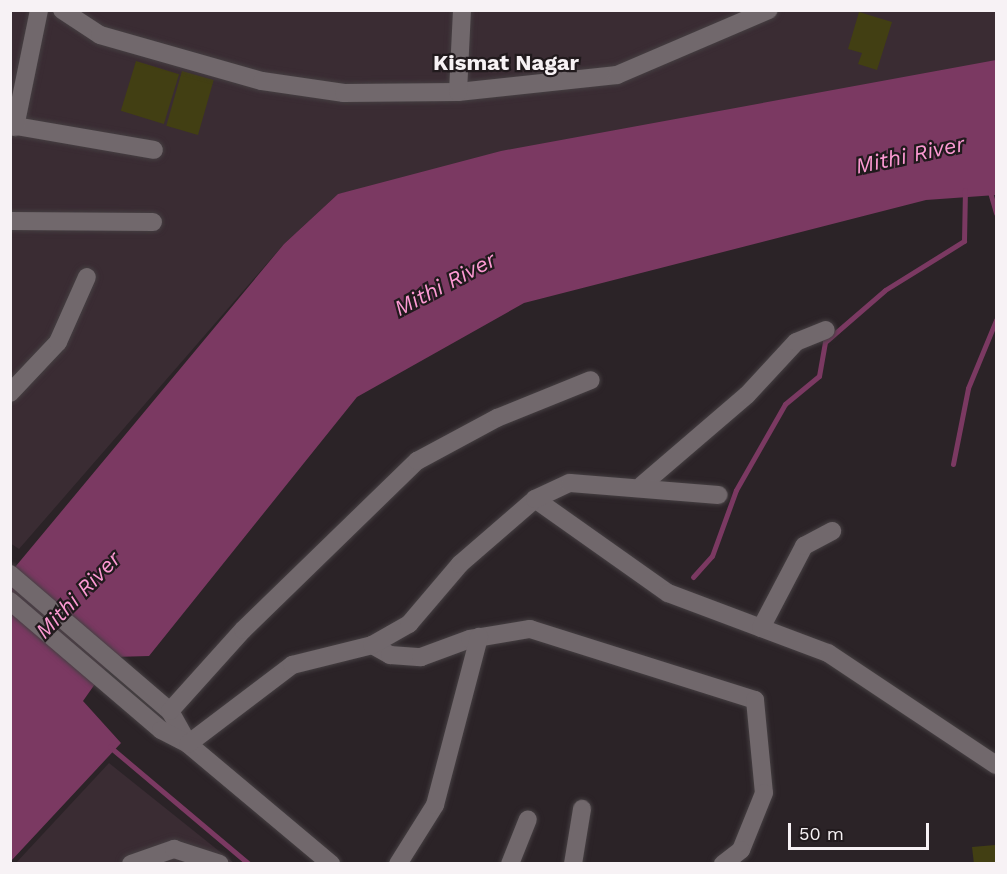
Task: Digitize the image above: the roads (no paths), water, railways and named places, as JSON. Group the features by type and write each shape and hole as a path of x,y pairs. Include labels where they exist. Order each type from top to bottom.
{"street":[{"path":"39,10 13,126 154,150"},
{"path":"62,10 100,34 262,81 344,93 458,92 617,75 769,10"},
{"path":"458,92 462,10"},
{"path":"10,221 153,222"},
{"path":"10,393 58,342 87,276"},
{"path":"642,484 747,395 796,342 826,330"},
{"path":"170,711 243,630 417,461 497,418 591,380"},
{"path":"188,744 292,665 372,645 409,624 460,564 535,499 570,483 642,484 719,495"},
{"path":"535,499 668,593 828,653 996,765"},
{"path":"761,628 804,546 832,531"},
{"path":"10,574 170,711 188,744"},
{"path":"10,601 135,708 188,744 331,864"},
{"path":"372,645 390,655 421,657 479,637 530,630 560,636 616,659 755,700 764,793 741,850 723,864"},
{"path":"398,864 435,805 479,637"},
{"path":"573,864 582,809"},
{"path":"510,864 528,819"},
{"path":"130,864 174,849 220,864"}],"water":[{"name":"Mithi River","path":"996,60 996,195 926,200 524,303 357,397 149,656 114,657 83,701 121,743 11,861 11,572 284,244 338,194 501,151"}],"waterway":[{"path":"693,577 712,556 736,490 785,404 819,376 825,342 885,290 964,241 965,190"},
{"path":"990,192 996,213"},
{"path":"953,464 968,388 996,320"},
{"path":"110,747 249,864"}],"district":[{"name":"Kismat Nagar","path":"506,63"}]}
